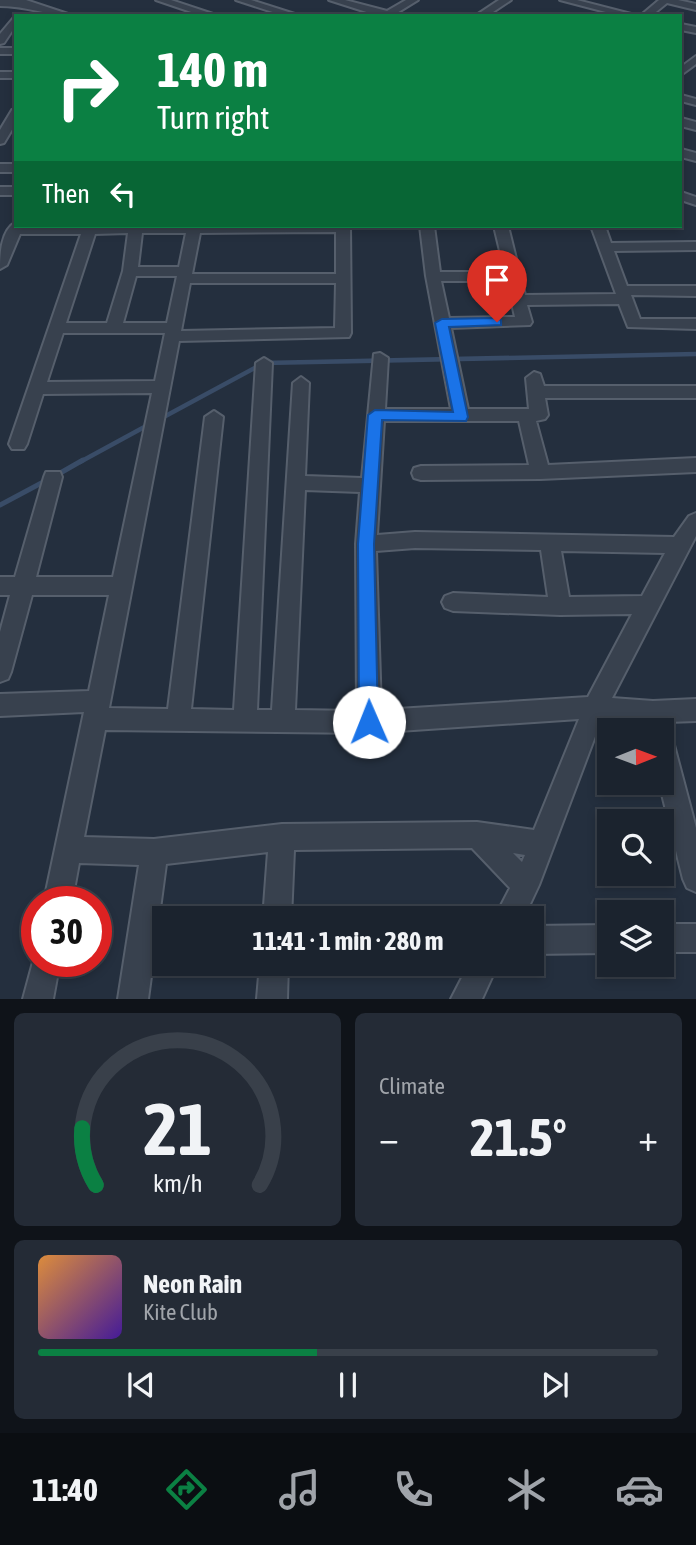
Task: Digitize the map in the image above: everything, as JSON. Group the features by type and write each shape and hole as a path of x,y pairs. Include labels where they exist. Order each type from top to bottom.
{"street":[{"path":"161,0 208,14"},
{"path":"241,0 289,14"},
{"path":"334,0 383,14"},
{"path":"388,14 413,0"},
{"path":"483,14 506,0"},
{"path":"565,0 591,3 627,14"},
{"path":"648,14 665,0 696,7"},
{"path":"0,3 27,1 63,14"},
{"path":"575,14 591,3"},
{"path":"187,14 197,10"},
{"path":"0,41 14,21"},
{"path":"682,71 696,58"},
{"path":"5,135 14,117"},
{"path":"0,265 17,228 148,228"},
{"path":"177,228 268,228"},
{"path":"56,328 343,333 343,228"},
{"path":"427,228 433,276 461,417"},
{"path":"442,323 524,322 502,228"},
{"path":"599,228 634,324 696,324"},
{"path":"18,444 90,229"},
{"path":"114,327 130,271 136,229"},
{"path":"61,886 194,229"},
{"path":"607,247 696,246"},
{"path":"130,271 185,276 343,278"},
{"path":"433,276 514,277"},
{"path":"519,300 696,291"},
{"path":"369,722 366,544 380,358"},
{"path":"245,721 264,363"},
{"path":"284,721 301,383"},
{"path":"375,415 539,415 534,385 696,392"},
{"path":"35,388 162,387"},
{"path":"526,415 540,472"},
{"path":"178,720 215,417"},
{"path":"421,473 540,472 696,465"},
{"path":"0,672 53,477"},
{"path":"296,483 370,485"},
{"path":"515,906 526,885 594,707 679,545 696,521"},
{"path":"366,544 415,541 679,545"},
{"path":"550,543 560,606"},
{"path":"0,586 123,586"},
{"path":"453,602 560,606 648,604"},
{"path":"0,705 97,710 178,720 369,722 594,707 642,718"},
{"path":"666,718 696,710"},
{"path":"674,792 696,879"},
{"path":"68,850 154,852 282,837 477,835 542,844"},
{"path":"477,835 526,885"},
{"path":"278,906 282,837"},
{"path":"132,999 154,852"},
{"path":"674,938 696,937"},
{"path":"544,940 597,939"},
{"path":"272,999 273,976"},
{"path":"466,999 478,976"},
{"path":"38,999 43,977"}],"waterway":[{"path":"160,419 264,363 696,354"},
{"path":"80,462 148,425"},
{"path":"55,476 83,460"},
{"path":"0,505 47,480"}],"route":[{"path":"369,722 366,544 375,415 461,417 442,323 497,322"}]}
